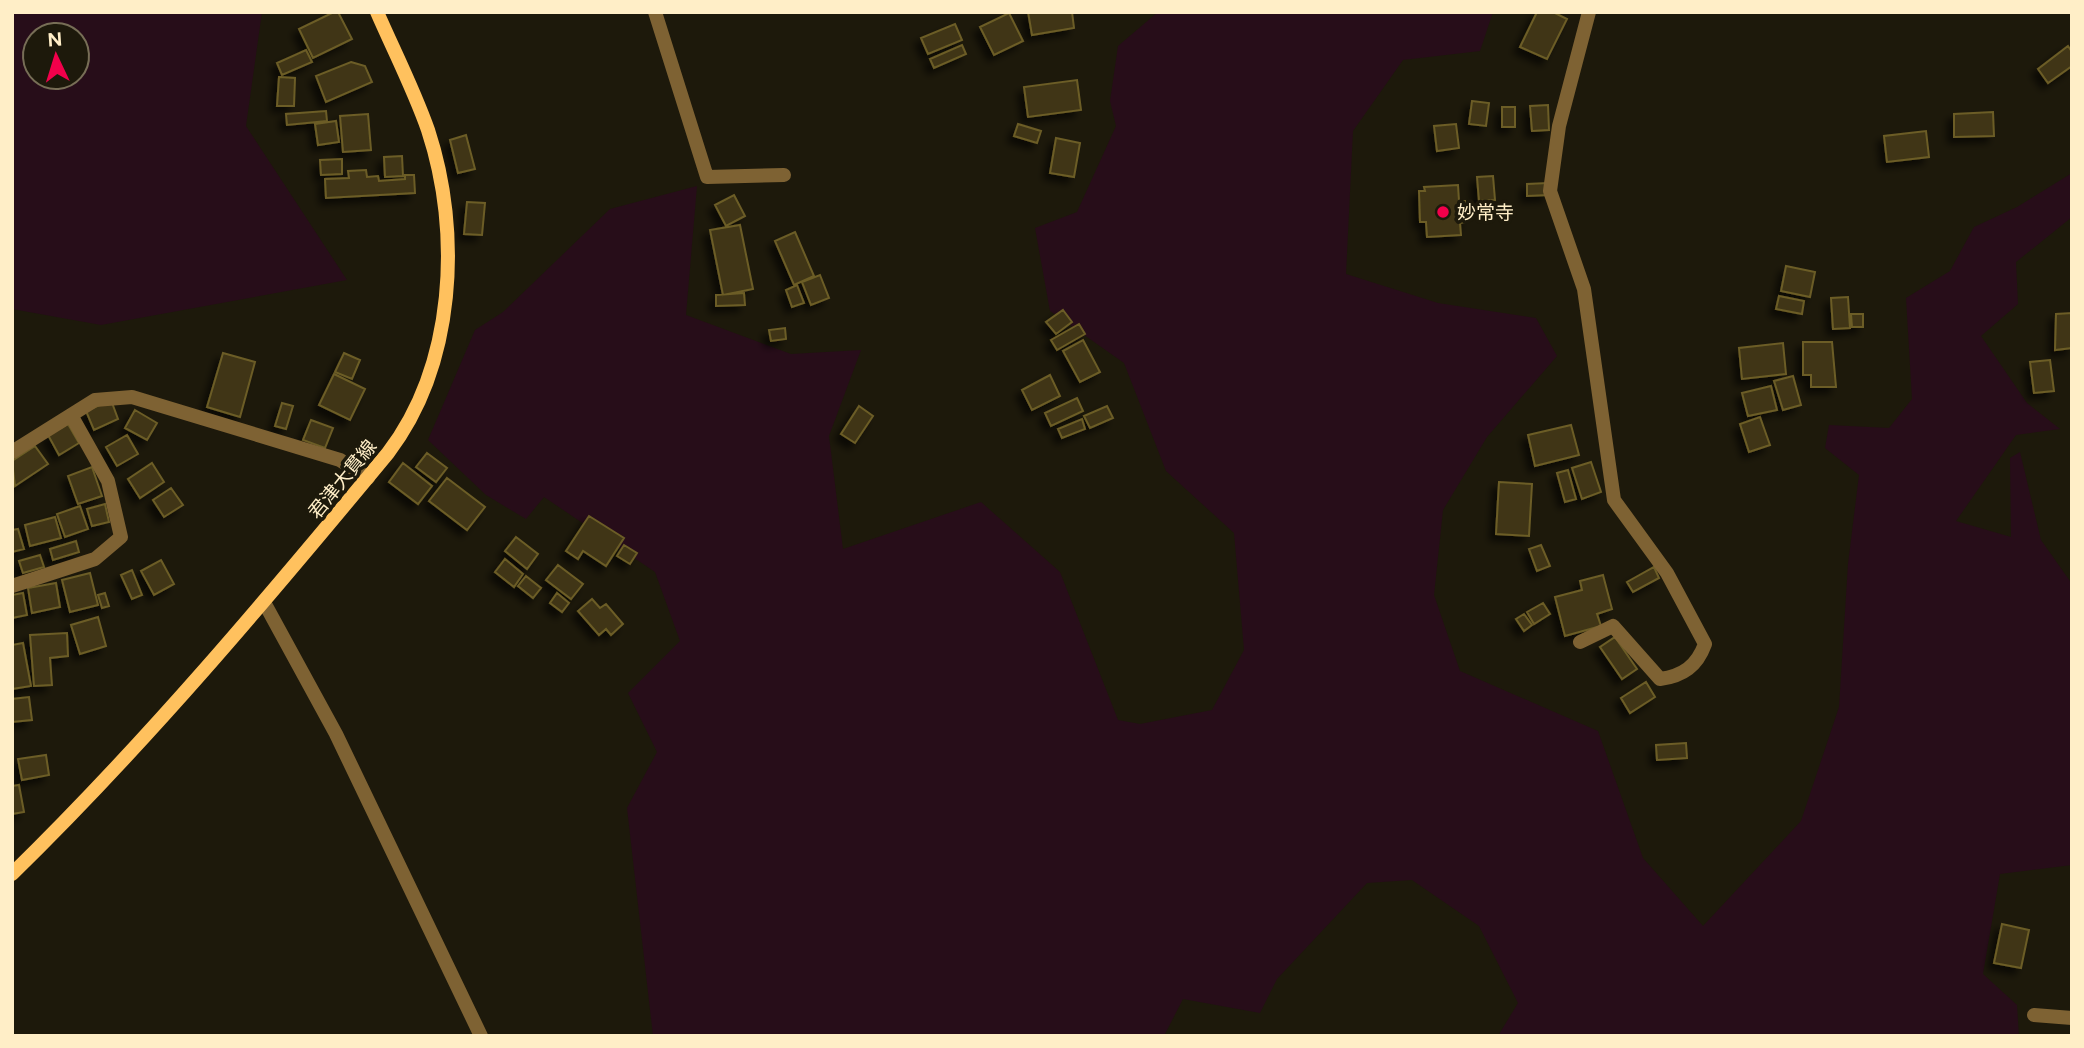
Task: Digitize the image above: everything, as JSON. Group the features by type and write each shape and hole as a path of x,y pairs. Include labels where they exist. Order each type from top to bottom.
{"main road":[{"name":"君津大貫線","path":"12,874 98,790 265,604 406,429 429,371 446,293 448,248 445,201 428,130 377,12"}],"street":[{"path":"654,12 707,177 783,175"},
{"path":"1580,642 1613,626 1660,679 1676,677 1694,665 1705,644 1667,573 1614,500 1584,289 1550,191 1559,126 1590,12"},
{"path":"12,452 95,400 132,397 340,460 368,478"},
{"path":"12,586 95,559 121,537 108,481 71,415"},
{"path":"265,604 336,734 481,1036"},
{"path":"2034,1015 2072,1018"}],"shaded area":[{"path":"12,12 262,12 246,126 347,280 101,325 12,309"},
{"path":"1158,12 1493,12 1480,51 1403,60 1353,131 1346,274 1438,303 1536,318 1557,356 1487,437 1443,510 1434,595 1460,671 1598,731 1643,858 1703,926 1801,821 1839,707 1848,564 1859,475 1825,448 1829,425 1889,428 1912,399 1906,298 1950,271 1974,227 2017,207 2072,173 2072,217 2016,262 2018,304 1981,336 2027,403 2060,429 2016,435 1956,521 2011,537 2010,458 2020,452 2041,540 2072,584 2072,865 2000,874 1983,974 2017,1005 2019,1036 1498,1036 1518,1003 1479,926 1412,880 1367,883 1277,979 1260,1013 1183,999 1164,1036 653,1036 627,808 657,752 628,693 680,641 655,572 544,497 526,519 486,495 428,440 475,330 503,312 610,209 697,186 686,315 791,354 861,350 829,436 843,549 981,502 1060,572 1118,720 1140,724 1212,710 1244,650 1234,533 1166,471 1124,363 1050,311 1035,228 1077,212 1116,126 1110,101 1118,46"}],"building":[{"path":"338,12 352,39 313,58 299,29"},
{"path":"1028,12 1072,12 1074,28 1032,35"},
{"path":"1537,12 1553,12 1567,19 1547,59 1520,47"},
{"path":"1009,13 1023,41 994,55 980,27"},
{"path":"955,24 962,40 928,54 921,38"},
{"path":"962,45 966,54 934,68 930,59"},
{"path":"2068,46 2072,52 2072,66 2048,83 2038,69"},
{"path":"306,50 312,62 282,75 277,63"},
{"path":"351,62 365,66 372,82 326,102 316,76"},
{"path":"279,77 295,78 294,106 277,106"},
{"path":"1077,80 1081,110 1028,117 1024,87"},
{"path":"1472,101 1489,103 1486,126 1469,124"},
{"path":"1548,105 1549,130 1532,131 1530,106"},
{"path":"1502,107 1515,107 1515,127 1502,127"},
{"path":"326,111 327,121 287,125 286,114"},
{"path":"1993,112 1994,136 1954,137 1954,114"},
{"path":"368,114 371,150 343,152 340,116"},
{"path":"336,121 339,142 318,145 315,124"},
{"path":"1018,124 1041,131 1037,143 1014,136"},
{"path":"1456,124 1459,148 1437,151 1434,126"},
{"path":"1926,131 1929,157 1887,162 1884,136"},
{"path":"466,135 475,169 458,173 450,140"},
{"path":"1056,138 1080,143 1074,177 1050,173"},
{"path":"402,156 403,176 385,177 384,157"},
{"path":"342,159 342,174 321,175 320,160"},
{"path":"366,170 367,177 378,176 379,181 405,179 405,175 414,175 415,193 326,198 325,179 349,178 348,171"},
{"path":"1493,176 1495,200 1479,201 1477,177"},
{"path":"1548,183 1549,195 1527,196 1527,184"},
{"name":"妙常寺","path":"1458,185 1459,201 1465,201 1466,222 1460,223 1461,235 1427,237 1426,222 1420,222 1419,191 1425,191 1424,187"},
{"path":"734,195 745,216 726,226 715,205"},
{"path":"467,202 485,203 482,235 464,234"},
{"path":"740,225 753,289 723,295 710,230"},
{"path":"795,232 814,276 794,285 775,241"},
{"path":"1786,266 1815,272 1810,297 1781,291"},
{"path":"820,275 829,298 811,305 802,282"},
{"path":"797,285 804,303 792,307 786,290"},
{"path":"744,293 745,305 716,306 716,295"},
{"path":"1779,296 1804,301 1802,314 1776,309"},
{"path":"1848,297 1850,328 1833,329 1831,298"},
{"path":"1063,310 1072,322 1056,334 1046,322"},
{"path":"2072,313 2072,348 2055,350 2056,314"},
{"path":"1851,314 1863,314 1863,327 1852,327"},
{"path":"1079,324 1085,334 1057,350 1051,340"},
{"path":"785,328 786,339 771,341 769,330"},
{"path":"1083,340 1100,372 1080,382 1063,351"},
{"path":"1803,342 1832,342 1836,387 1811,387 1811,375 1803,375"},
{"path":"1783,343 1786,374 1742,379 1739,348"},
{"path":"223,353 255,362 240,417 207,407"},
{"path":"344,353 360,360 352,379 335,372"},
{"path":"2050,360 2054,391 2034,393 2030,362"},
{"path":"334,374 365,389 350,420 319,405"},
{"path":"1050,375 1060,396 1032,410 1022,390"},
{"path":"1793,376 1801,405 1783,410 1774,381"},
{"path":"1771,386 1777,410 1748,416 1742,393"},
{"path":"1077,398 1083,411 1051,426 1045,413"},
{"path":"111,400 118,419 94,430 86,411"},
{"path":"282,403 293,406 286,429 275,426"},
{"path":"859,406 873,416 855,443 841,434"},
{"path":"1107,406 1113,418 1090,428 1084,416"},
{"path":"135,410 157,423 147,440 125,428"},
{"path":"1760,417 1770,445 1749,452 1740,424"},
{"path":"1082,419 1085,429 1062,438 1058,429"},
{"path":"311,420 333,428 325,448 303,440"},
{"path":"68,424 79,443 59,455 48,435"},
{"path":"1571,425 1579,455 1535,466 1528,435"},
{"path":"127,435 138,454 117,466 106,447"},
{"path":"35,446 48,464 15,486 12,461"},
{"path":"427,453 447,468 436,482 416,467"},
{"path":"1591,462 1601,492 1582,499 1572,468"},
{"path":"152,463 164,482 140,498 128,479"},
{"path":"403,463 432,486 418,504 389,482"},
{"path":"92,467 102,496 78,504 68,476"},
{"path":"1568,470 1576,499 1565,502 1557,473"},
{"path":"447,478 485,507 467,530 429,501"},
{"path":"1499,482 1532,484 1529,536 1496,534"},
{"path":"171,488 183,505 164,517 153,500"},
{"path":"105,504 109,522 92,526 87,509"},
{"path":"80,506 88,529 65,537 57,514"},
{"path":"589,516 624,538 606,566 583,551 578,559 566,551"},
{"path":"55,517 61,538 30,546 25,525"},
{"path":"18,529 24,549 12,552 12,530"},
{"path":"516,537 538,554 527,569 505,551"},
{"path":"76,541 79,552 53,560 50,549"},
{"path":"624,545 637,553 630,564 617,556"},
{"path":"1541,545 1550,566 1537,571 1529,549"},
{"path":"40,555 44,567 23,573 19,561"},
{"path":"505,559 523,574 514,587 495,572"},
{"path":"161,560 174,584 154,595 141,571"},
{"path":"558,565 583,584 571,599 546,580"},
{"path":"1654,567 1659,578 1633,592 1627,582"},
{"path":"132,570 142,595 132,599 121,575"},
{"path":"90,573 98,605 70,612 62,580"},
{"path":"1603,575 1612,609 1597,614 1601,626 1565,636 1555,597 1582,590 1580,581"},
{"path":"526,576 541,588 533,598 518,586"},
{"path":"56,583 60,607 32,613 28,588"},
{"path":"23,593 27,615 12,618 12,595"},
{"path":"105,593 109,606 102,608 98,595"},
{"path":"557,593 569,603 562,612 550,603"},
{"path":"592,599 600,608 606,604 623,624 611,635 606,629 599,635 578,611"},
{"path":"1543,603 1550,614 1534,624 1527,612"},
{"path":"1524,614 1532,625 1524,631 1516,619"},
{"path":"98,617 106,646 80,654 71,625"},
{"path":"67,633 68,656 50,658 52,685 34,686 30,635"},
{"path":"1615,637 1637,669 1622,679 1600,647"},
{"path":"23,643 31,686 12,689 12,645"},
{"path":"1646,682 1655,697 1630,713 1621,698"},
{"path":"29,697 32,720 12,722 12,699"},
{"path":"1686,743 1687,758 1657,760 1656,745"},
{"path":"46,755 49,775 22,780 18,759"},
{"path":"19,785 24,812 12,814 12,786"},
{"path":"2002,924 2029,930 2021,968 1994,963"}],"place":[{"name":"妙常寺","path":"1443,212"}]}
